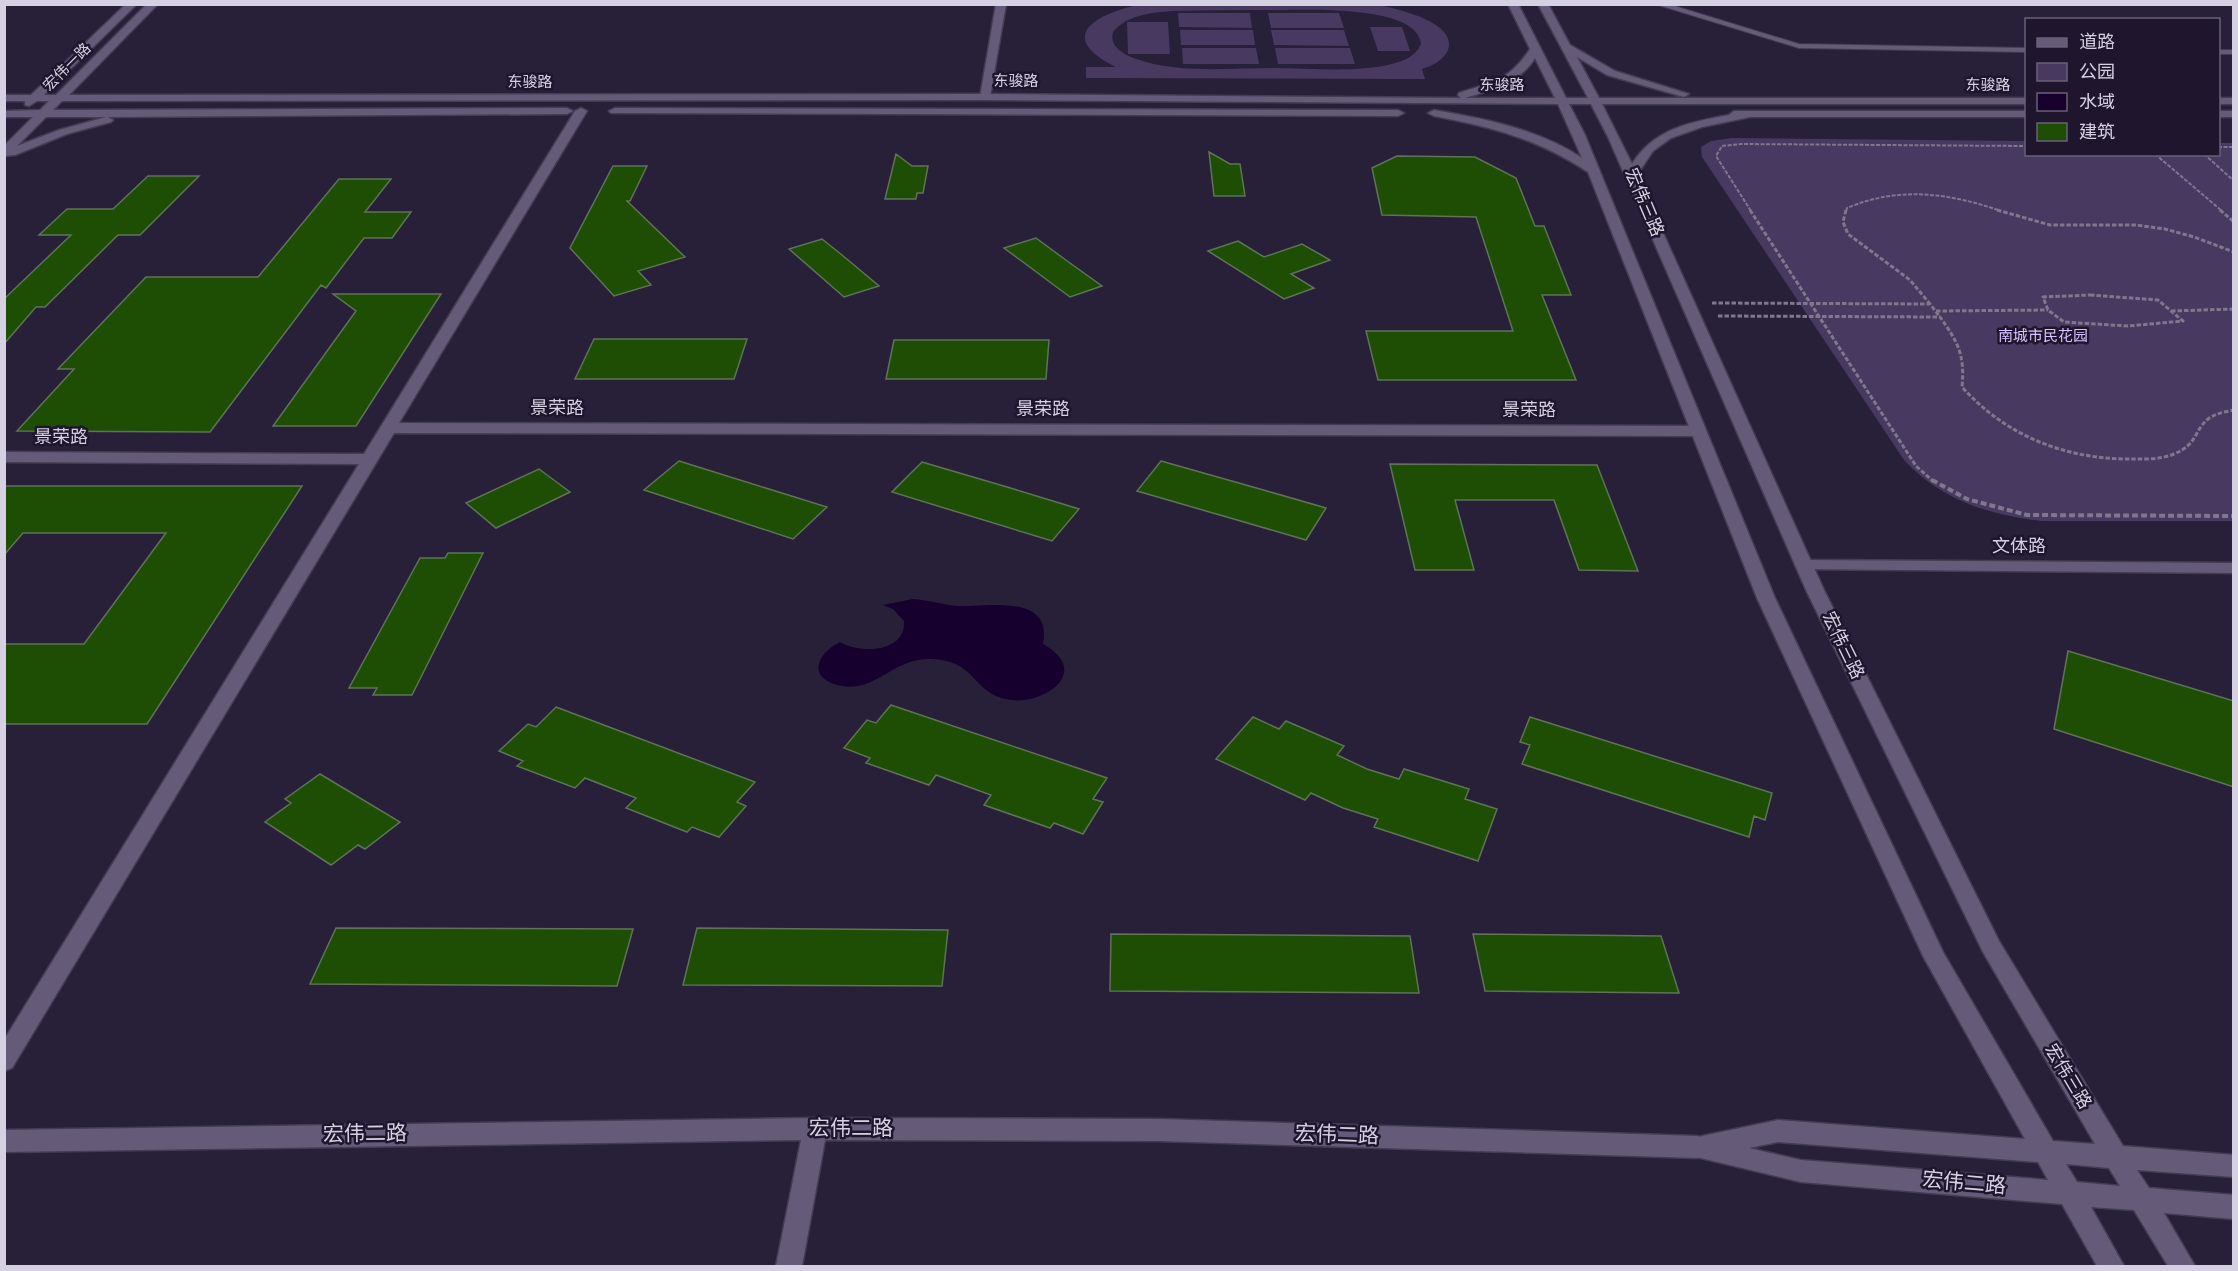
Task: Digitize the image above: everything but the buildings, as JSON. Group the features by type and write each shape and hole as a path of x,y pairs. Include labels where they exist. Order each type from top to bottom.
{"street":[{"name":"宏伟一路","path":"4,125 132,4"},
{"name":"宏伟一路","path":"4,155 153,4"},
{"path":"985,97 1001,4"},
{"name":"宏伟三路","path":"1513,4 1592,170 1766,598 1935,956 2111,1266"},
{"name":"宏伟三路","path":"1543,4 1599,107 1804,565 1991,946 2182,1266"},
{"path":"1566,46 1586,60 1647,85 1730,101"},
{"path":"1434,107 1500,83 1523,69 1535,50"},
{"name":"东骏路","path":"4,98 985,97 1434,107"},
{"name":"东骏路","path":"4,114 1599,107 1730,101 2025,101"},
{"path":"1434,107 1510,128 1552,144 1592,170"},
{"name":"东骏路","path":"1599,107 1621,113"},
{"path":"4,1061 388,428 593,111"},
{"path":"4,155 63,132 142,113"},
{"name":"东骏路","path":"1695,114 2025,114"},
{"path":"1631,175 1656,142 1681,130 1751,114"},
{"name":"景荣路","path":"388,428 1698,431"},
{"name":"景荣路","path":"4,458 370,459"},
{"name":"文体路","path":"1804,565 2234,568"},
{"path":"789,1266 815,1129"},
{"name":"宏伟二路","path":"4,1141 815,1129 1159,1130 1697,1147 1801,1171 2234,1207"},
{"name":"宏伟二路","path":"1697,1147 1779,1131 2234,1166"}],"lane":[{"path":"1658,4 1799,46 2025,50"}],"path":[{"path":"2025,146 1753,144 1722,146 1716,156 1916,466 1930,481 1964,499 1995,509 2027,515 2234,516"},
{"path":"2157,156 2234,222"},
{"path":"2206,156 2234,181"},
{"path":"2234,252 2213,243 2152,228 2125,225 2072,228 2025,220 1957,198 1924,193 1899,193 1868,198 1847,208 1843,222 1848,234 1910,280 1940,317 1962,348 1964,368 1962,387 1976,405 2001,424 2042,445 2099,458 2139,459 2170,456 2194,441 2200,427 2212,416 2234,410"},
{"path":"2090,295 2158,300 2171,310 2183,321 2128,326 2064,322 2048,310 2043,297 2090,295"},
{"path":"1690,310 1809,303 1930,304"},
{"path":"2171,310 2234,309"},
{"path":"1690,310 1818,317 1940,317"},
{"path":"1935,311 2048,310"}],"green space":[{"path":"1142,4 1374,4 1408,13 1434,24 1443,31 1448,40 1448,50 1444,57 1422,69 1425,79 1086,78 1086,67 1116,67 1097,56 1087,45 1085,36 1089,27 1111,13","holes":["1326,10 1377,15 1399,21 1414,31 1421,44 1413,55 1396,63 1378,67 1333,69 1177,68 1134,58 1122,52 1114,44 1113,32 1125,22 1139,16 1171,11"]},
{"path":"1178,13 1250,13 1252,28 1179,27"},
{"path":"1268,13 1339,13 1344,28 1271,28"},
{"path":"1127,22 1168,22 1170,54 1128,54"},
{"path":"1370,27 1402,27 1410,51 1378,51"},
{"path":"1180,30 1253,30 1255,45 1181,45"},
{"path":"1271,30 1344,30 1349,46 1274,45"},
{"path":"1182,48 1256,48 1259,64 1183,64"},
{"path":"1275,48 1350,48 1355,64 1278,64"},
{"name":"南城市民花园","path":"1732,138 2025,141 2025,156 2220,156 2220,143 2233,143 2233,521 2041,521 1985,510 1934,486 1904,460 1702,157 1701,147 1711,141"}],"water":[{"path":"913,599 959,606 1015,606 1028,610 1038,617 1043,628 1043,644 1058,655 1064,666 1063,676 1047,693 1019,700 994,695 966,670 946,661 932,659 907,663 875,680 854,686 842,686 824,678 820,673 820,660 831,647 840,642 849,646 870,649 890,645 898,639 903,632 904,621 893,609 883,605"}]}
